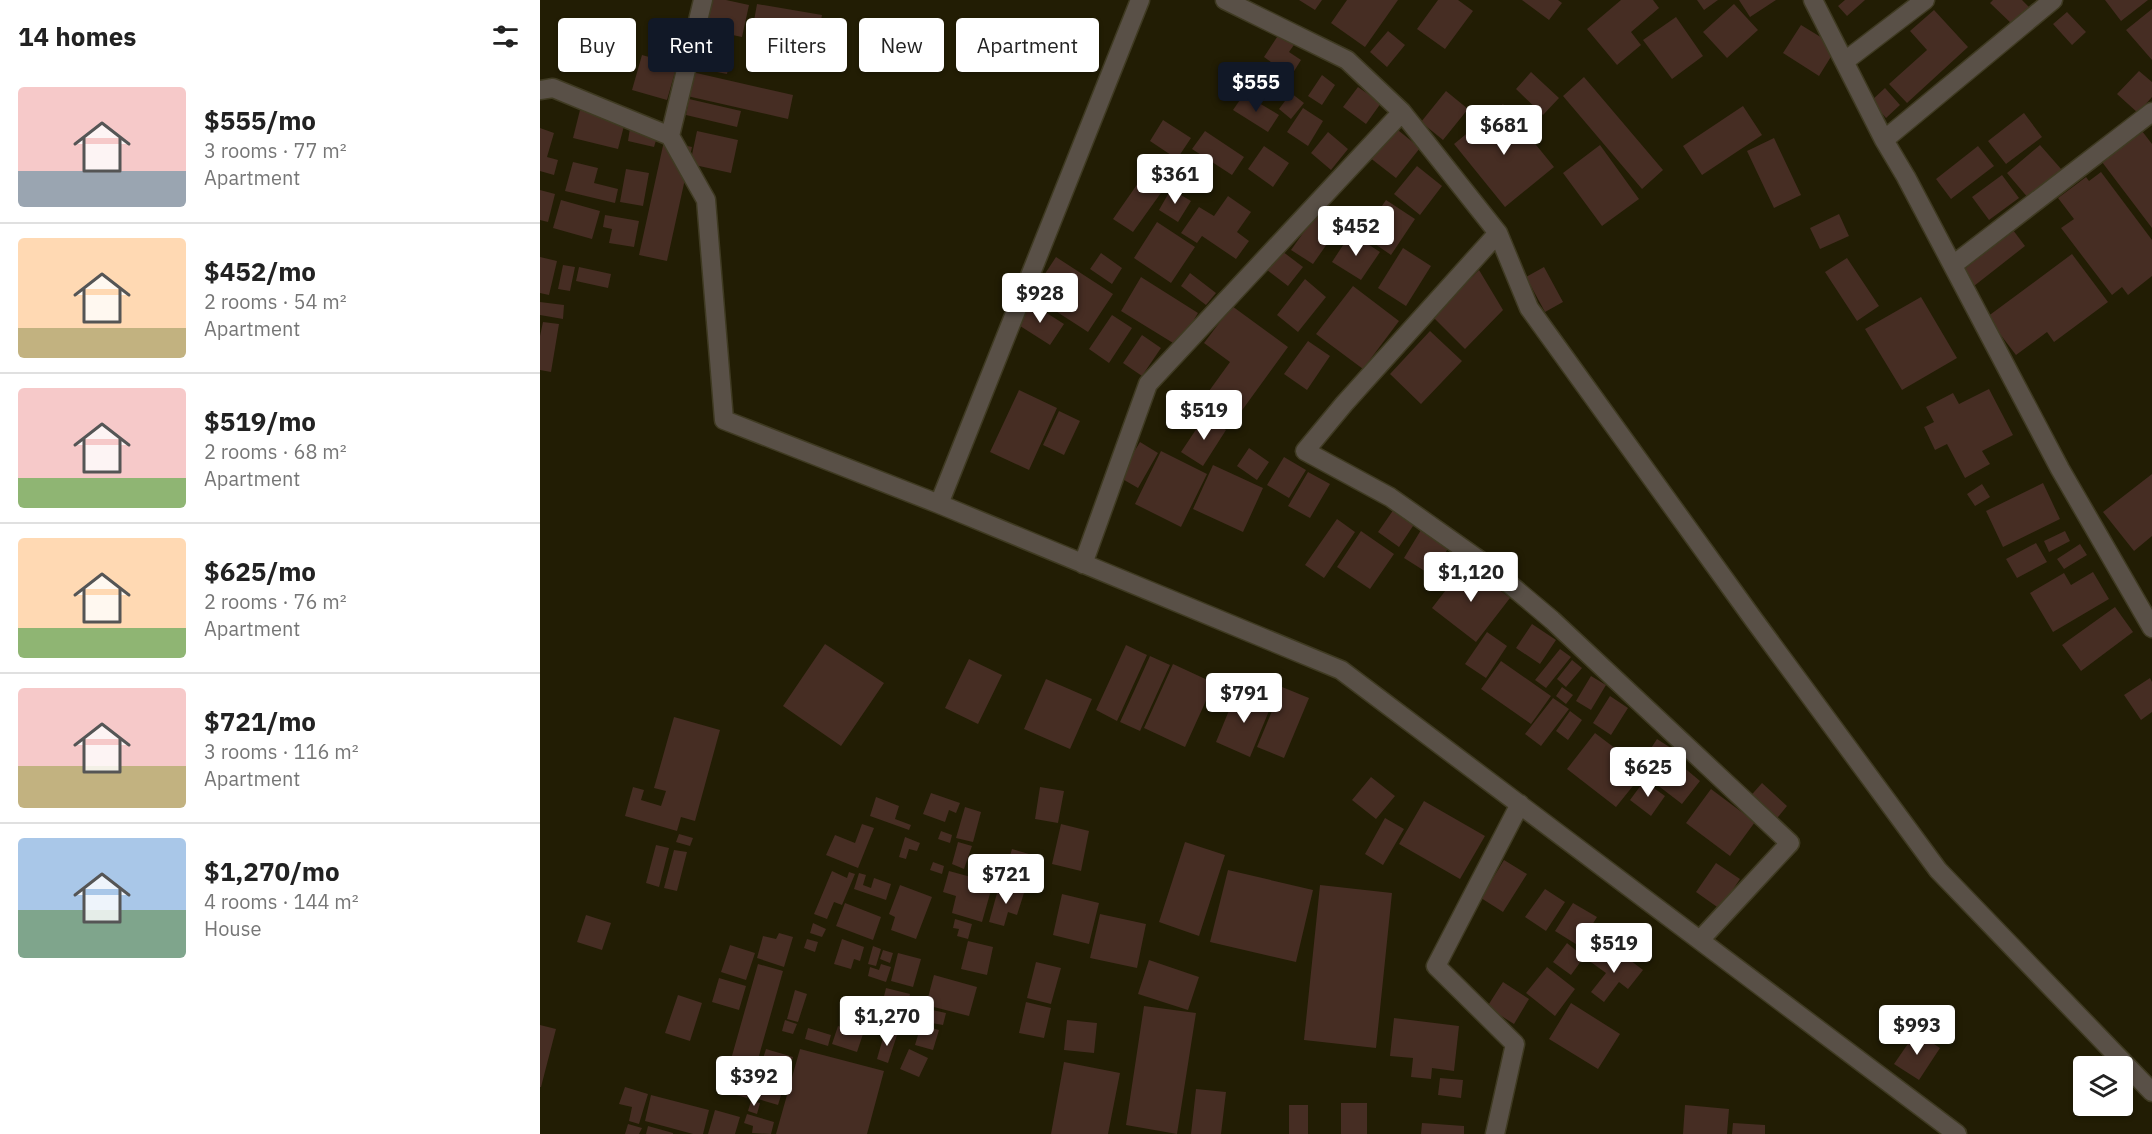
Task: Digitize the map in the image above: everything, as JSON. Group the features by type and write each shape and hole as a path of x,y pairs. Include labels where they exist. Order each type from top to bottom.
{"street":[{"path":"670,136 703,0"},
{"path":"939,504 1140,0"},
{"path":"1813,0 1884,140 1906,177 2060,469 2152,628"},
{"path":"1845,61 1925,0"},
{"path":"1884,140 2052,0"},
{"path":"1231,1 1347,60 1402,112 1498,233 1529,308 1938,870 2152,1092"},
{"path":"540,90 553,88 670,136 706,200 724,420 939,504 1341,670 1957,1134"},
{"path":"1083,564 1148,384 1402,112"},
{"path":"1953,266 2152,112"},
{"path":"1498,233 1344,404 1305,451 1390,497 1488,566 1552,620 1790,843 1700,940"},
{"path":"1495,1134 1515,1044 1436,966 1520,804"}],"building":[{"path":"710,0 726,0 749,5 742,37 734,35 734,18 706,18"},
{"path":"1299,0 1322,0 1315,10"},
{"path":"1347,0 1398,0 1365,47 1331,23"},
{"path":"1438,0 1458,0 1473,11 1445,49 1417,29"},
{"path":"1522,0 1558,0 1562,3 1549,20"},
{"path":"1621,0 1653,0 1659,8 1631,32 1641,45 1617,65 1587,29"},
{"path":"1697,0 1718,0 1704,10"},
{"path":"1739,0 1776,0 1750,17"},
{"path":"1845,0 1865,0 1847,16 1838,6"},
{"path":"1993,0 2022,0 2031,9 2014,26 1990,3"},
{"path":"2105,0 2148,0 2121,21"},
{"path":"757,4 822,15 821,18 754,18"},
{"path":"1734,4 1758,30 1727,58 1703,32"},
{"path":"2152,9 2152,60 2126,30"},
{"path":"1934,10 1968,47 1907,103 1889,84 1927,50 1910,31"},
{"path":"2067,12 2086,32 2072,45 2053,24"},
{"path":"1676,17 1703,56 1672,79 1643,40"},
{"path":"1801,25 1837,47 1819,76 1783,53"},
{"path":"1281,31 1296,42 1289,52 1301,60 1291,76 1264,57"},
{"path":"1388,31 1405,45 1387,67 1370,52"},
{"path":"642,55 648,57 648,72 675,72 667,100 632,90"},
{"path":"1264,64 1284,77 1273,93 1253,80"},
{"path":"2139,71 2152,82 2152,97 2138,113 2117,94"},
{"path":"692,72 793,95 788,119 687,96"},
{"path":"1531,72 1559,98 1543,115 1516,89"},
{"path":"1322,75 1335,85 1322,105 1308,96"},
{"path":"1584,77 1663,170 1642,189 1563,96"},
{"path":"1358,87 1381,103 1366,124 1343,107"},
{"path":"1885,88 1900,105 1886,118 1871,101"},
{"path":"1446,91 1468,109 1443,140 1421,122"},
{"path":"1291,93 1304,103 1291,119 1279,109"},
{"path":"1244,94 1279,115 1268,132 1233,110"},
{"path":"689,99 741,111 737,127 686,115"},
{"path":"1503,104 1554,167 1505,207 1454,144"},
{"path":"1743,106 1762,135 1702,175 1683,146"},
{"path":"1303,108 1323,121 1308,146 1287,132"},
{"path":"580,110 625,122 618,149 573,138"},
{"path":"2024,113 2042,137 2006,164 1988,141"},
{"path":"1163,120 1191,138 1177,159 1150,141"},
{"path":"1393,126 1420,148 1396,178 1369,157"},
{"path":"540,128 554,133 547,157 558,160 554,175 540,171"},
{"path":"630,128 658,134 654,147 628,141"},
{"path":"697,131 738,140 731,173 690,164"},
{"path":"1205,131 1244,157 1232,175 1192,149"},
{"path":"2142,131 2152,144 2152,228 2102,162"},
{"path":"1328,132 1348,149 1331,170 1311,153"},
{"path":"1774,138 1801,195 1774,208 1747,151"},
{"path":"664,141 692,147 667,261 639,255"},
{"path":"1600,145 1639,199 1602,226 1563,173"},
{"path":"2040,145 2062,170 2029,199 2007,173"},
{"path":"1264,146 1289,163 1273,187 1248,169"},
{"path":"1978,146 1994,166 1951,199 1936,179"},
{"path":"573,162 598,168 594,183 618,189 615,203 565,191"},
{"path":"1417,166 1442,186 1420,215 1394,194"},
{"path":"626,169 649,173 643,206 620,202"},
{"path":"2101,172 2152,240 2152,276 2128,295 2122,287 2112,295 2061,228 2074,219 2058,198 2086,177 2089,181"},
{"path":"2002,175 2019,198 1989,220 1972,197"},
{"path":"1143,176 1163,190 1133,232 1113,219"},
{"path":"1171,189 1191,201 1178,222 1159,210"},
{"path":"540,190 555,194 548,222 540,220"},
{"path":"1228,196 1251,212 1237,232 1249,241 1236,259 1202,236 1197,243 1181,233 1199,207 1214,216"},
{"path":"561,200 600,211 592,239 553,228"},
{"path":"1386,200 1415,219 1391,255 1362,235"},
{"path":"1320,209 1341,224 1313,264 1291,250"},
{"path":"1839,214 1849,236 1820,249 1810,228"},
{"path":"605,215 639,221 634,247 609,243 612,229 603,227"},
{"path":"1157,222 1195,247 1171,283 1134,258"},
{"path":"2013,230 2025,246 1974,286 1962,271"},
{"path":"1351,233 1380,252 1361,280 1332,262"},
{"path":"1403,248 1431,266 1406,306 1378,288"},
{"path":"1282,251 1303,267 1288,286 1267,270"},
{"path":"1101,253 1122,268 1112,284 1090,269"},
{"path":"2072,254 2108,302 2054,342 2047,332 2016,355 1987,317"},
{"path":"540,257 557,261 549,295 540,293"},
{"path":"1056,257 1113,294 1088,332 1031,295"},
{"path":"1847,258 1879,306 1857,321 1825,272"},
{"path":"563,265 575,267 570,291 558,289"},
{"path":"579,267 611,274 608,288 576,281"},
{"path":"1544,267 1563,302 1545,312 1526,277"},
{"path":"1479,270 1503,310 1465,349 1433,317"},
{"path":"1190,273 1216,293 1206,305 1181,286"},
{"path":"1141,277 1198,313 1178,346 1121,311"},
{"path":"1305,279 1326,297 1298,332 1277,315"},
{"path":"1353,286 1399,321 1363,369 1316,334"},
{"path":"1921,297 1957,358 1902,390 1865,329"},
{"path":"540,302 564,305 563,319 540,315"},
{"path":"1031,303 1064,324 1050,345 1017,324"},
{"path":"1232,306 1288,347 1235,420 1204,398 1230,362 1204,343"},
{"path":"1112,315 1132,328 1109,363 1089,349"},
{"path":"543,322 559,324 551,372 540,370 540,336"},
{"path":"1430,331 1462,361 1421,404 1390,374"},
{"path":"1142,335 1161,348 1142,376 1123,363"},
{"path":"1308,341 1330,356 1307,390 1284,374"},
{"path":"1989,389 2013,435 1982,451 1990,464 1965,478 1947,444 1935,450 1924,427 1934,422 1926,407 1953,393 1959,404"},
{"path":"1019,390 1057,408 1029,470 990,452"},
{"path":"1059,411 1080,421 1064,455 1043,445"},
{"path":"1205,416 1226,430 1203,466 1181,452"},
{"path":"1140,442 1158,453 1138,488 1119,477"},
{"path":"1249,448 1269,462 1257,480 1237,466"},
{"path":"1161,451 1207,474 1181,527 1135,504"},
{"path":"1284,457 1306,470 1289,498 1267,485"},
{"path":"1213,465 1263,488 1243,532 1193,509"},
{"path":"1308,472 1330,484 1310,518 1288,506"},
{"path":"2152,474 2152,536 2134,551 2103,512"},
{"path":"2043,483 2060,519 2003,547 1986,511"},
{"path":"1982,484 1990,497 1975,506 1967,494"},
{"path":"1394,509 1415,523 1399,547 1378,532"},
{"path":"1337,519 1355,532 1324,578 1305,565"},
{"path":"1421,530 1449,547 1431,575 1404,558"},
{"path":"1361,531 1394,554 1370,589 1337,567"},
{"path":"2065,531 2070,541 2049,552 2044,541"},
{"path":"2036,543 2047,562 2017,578 2006,559"},
{"path":"2080,544 2087,555 2064,569 2057,559"},
{"path":"1466,564 1510,598 1476,642 1432,608"},
{"path":"2093,572 2109,599 2053,632 2030,593 2064,573 2071,585"},
{"path":"2115,607 2133,632 2081,671 2062,645"},
{"path":"1532,624 1556,640 1540,664 1516,648"},
{"path":"1487,632 1507,646 1486,678 1465,664"},
{"path":"825,644 884,683 841,746 783,706"},
{"path":"1126,645 1147,655 1117,721 1096,710"},
{"path":"1560,649 1571,657 1546,688 1535,680"},
{"path":"1150,656 1170,665 1140,731 1120,722"},
{"path":"969,659 1002,675 978,724 945,708"},
{"path":"1572,660 1582,668 1566,687 1557,679"},
{"path":"1501,661 1551,696 1531,724 1481,689"},
{"path":"1173,664 1214,683 1185,747 1144,728"},
{"path":"1591,676 1606,685 1591,710 1576,701"},
{"path":"2150,678 2152,712 2141,720 2124,695"},
{"path":"1046,679 1092,699 1070,749 1024,729"},
{"path":"1220,684 1233,690 1222,710 1209,703"},
{"path":"1282,687 1309,698 1284,758 1257,747"},
{"path":"1562,687 1573,695 1566,704 1556,696"},
{"path":"1237,691 1271,706 1250,757 1216,742"},
{"path":"1610,696 1628,708 1611,735 1593,723"},
{"path":"1553,698 1569,709 1541,746 1525,734"},
{"path":"1570,711 1582,720 1568,740 1556,731"},
{"path":"674,717 720,730 695,821 681,817 677,831 625,816 633,787 644,790 641,800 661,806 666,791 654,788"},
{"path":"1595,733 1645,771 1616,807 1567,769"},
{"path":"1657,739 1677,752 1663,772 1644,759"},
{"path":"1675,760 1700,781 1682,804 1656,784"},
{"path":"1371,777 1395,796 1376,819 1352,800"},
{"path":"1644,781 1665,796 1651,816 1630,800"},
{"path":"1762,783 1787,806 1774,822 1747,800"},
{"path":"1040,787 1064,791 1058,823 1035,819"},
{"path":"1711,789 1755,822 1730,856 1686,823"},
{"path":"931,793 960,803 956,813 949,810 945,822 923,814"},
{"path":"876,797 899,806 895,819 911,825 909,830 870,816"},
{"path":"1424,801 1485,836 1460,879 1399,844"},
{"path":"965,807 981,812 973,842 956,838"},
{"path":"1385,818 1404,829 1383,865 1365,854"},
{"path":"862,824 874,828 858,868 826,855 835,835 855,843"},
{"path":"1061,824 1089,831 1081,871 1052,864"},
{"path":"941,831 952,835 950,843 938,839"},
{"path":"679,834 693,838 690,846 676,842"},
{"path":"905,837 920,843 917,851 909,849 906,859 899,857"},
{"path":"958,842 972,846 964,869 952,864"},
{"path":"1185,842 1225,855 1199,936 1159,922"},
{"path":"656,845 669,848 659,887 646,883"},
{"path":"1012,849 1029,854 1019,888 1002,883"},
{"path":"674,850 687,852 677,891 664,888"},
{"path":"972,857 1003,865 998,881 968,873"},
{"path":"1504,860 1527,874 1503,912 1481,898"},
{"path":"933,862 944,866 942,874 930,870"},
{"path":"1716,863 1740,879 1720,909 1696,892"},
{"path":"1228,870 1313,890 1296,962 1210,942"},
{"path":"832,871 847,878 849,872 855,874 842,905 834,902 827,919 814,914"},
{"path":"949,871 993,883 982,922 952,913 956,896 943,892"},
{"path":"859,873 866,875 863,885 871,888 874,878 891,884 886,900 854,889"},
{"path":"900,885 932,897 916,939 891,930 895,917 889,914"},
{"path":"1320,885 1392,893 1376,1048 1304,1040"},
{"path":"999,886 1024,893 1017,915 1008,912 1004,926 989,922"},
{"path":"1545,889 1565,902 1546,931 1525,917"},
{"path":"1062,894 1099,903 1089,944 1053,935"},
{"path":"845,903 881,917 873,940 836,926"},
{"path":"1573,903 1597,917 1579,946 1555,931"},
{"path":"1100,914 1146,924 1137,968 1090,958"},
{"path":"586,915 611,923 602,950 577,942"},
{"path":"955,919 972,924 968,939 957,936 959,929 953,928"},
{"path":"813,923 826,929 822,937 810,933"},
{"path":"779,933 793,937 784,967 757,958 763,936 776,939"},
{"path":"807,939 818,942 815,952 804,948"},
{"path":"842,939 864,947 860,961 854,959 851,969 834,964"},
{"path":"968,941 993,947 987,975 961,969"},
{"path":"1567,943 1584,957 1571,975 1553,962"},
{"path":"730,945 755,953 746,980 721,972"},
{"path":"873,946 881,949 876,966 868,964"},
{"path":"1595,949 1614,964 1622,954 1643,970 1628,989 1619,982 1604,1002 1591,992 1606,973 1588,960"},
{"path":"883,950 893,953 890,963 880,959"},
{"path":"898,953 921,959 913,987 891,981"},
{"path":"1149,960 1199,977 1188,1010 1138,994"},
{"path":"1036,962 1061,968 1051,1004 1027,998"},
{"path":"758,964 783,971 747,1098 722,1091"},
{"path":"881,964 891,967 886,982 868,976 870,967 879,970"},
{"path":"1547,967 1575,989 1555,1016 1526,993"},
{"path":"934,975 977,987 969,1016 926,1005"},
{"path":"719,978 746,986 739,1010 712,1002"},
{"path":"1503,982 1529,999 1514,1024 1487,1007"},
{"path":"886,988 910,994 905,1015 881,1009"},
{"path":"795,990 807,994 798,1022 787,1019"},
{"path":"678,995 702,1003 690,1041 665,1033"},
{"path":"1026,1002 1051,1008 1044,1038 1019,1033"},
{"path":"1571,1003 1620,1034 1598,1069 1549,1039"},
{"path":"1144,1006 1196,1013 1177,1134 1126,1125"},
{"path":"923,1008 946,1013 943,1025 920,1021"},
{"path":"1394,1018 1459,1026 1454,1071 1432,1068 1431,1079 1411,1077 1413,1058 1390,1056"},
{"path":"785,1020 797,1024 793,1034 782,1031"},
{"path":"1067,1020 1097,1023 1094,1053 1064,1050"},
{"path":"540,1025 556,1029 541,1087 540,1087"},
{"path":"921,1025 939,1030 933,1050 915,1045"},
{"path":"838,1026 863,1034 857,1052 832,1044"},
{"path":"808,1028 831,1035 828,1046 805,1039"},
{"path":"885,1031 897,1035 888,1063 877,1059"},
{"path":"1916,1032 1940,1048 1919,1080 1894,1064"},
{"path":"766,1049 793,1057 778,1105 751,1097"},
{"path":"800,1049 884,1071 867,1134 776,1134"},
{"path":"909,1049 928,1058 919,1077 900,1069"},
{"path":"1064,1062 1120,1073 1108,1134 1051,1134"},
{"path":"1440,1078 1463,1080 1461,1098 1438,1095"},
{"path":"625,1087 648,1094 639,1124 629,1121 632,1107 619,1104"},
{"path":"1196,1089 1226,1092 1221,1134 1191,1134"},
{"path":"651,1095 709,1110 703,1134 693,1134 645,1121"},
{"path":"751,1101 760,1103 757,1114 748,1111"},
{"path":"1341,1103 1367,1103 1367,1134 1341,1134"},
{"path":"1289,1105 1308,1105 1308,1134 1289,1134"},
{"path":"1685,1105 1729,1109 1727,1134 1683,1134"},
{"path":"715,1110 740,1117 735,1134 708,1134"},
{"path":"747,1114 774,1122 771,1134 752,1133 753,1126 744,1123"},
{"path":"1422,1123 1464,1126 1464,1134 1421,1134"},
{"path":"1733,1123 1765,1125 1765,1134 1732,1134"},
{"path":"628,1124 642,1128 639,1134 625,1134"},
{"path":"648,1126 673,1133 673,1134 646,1134"}]}
